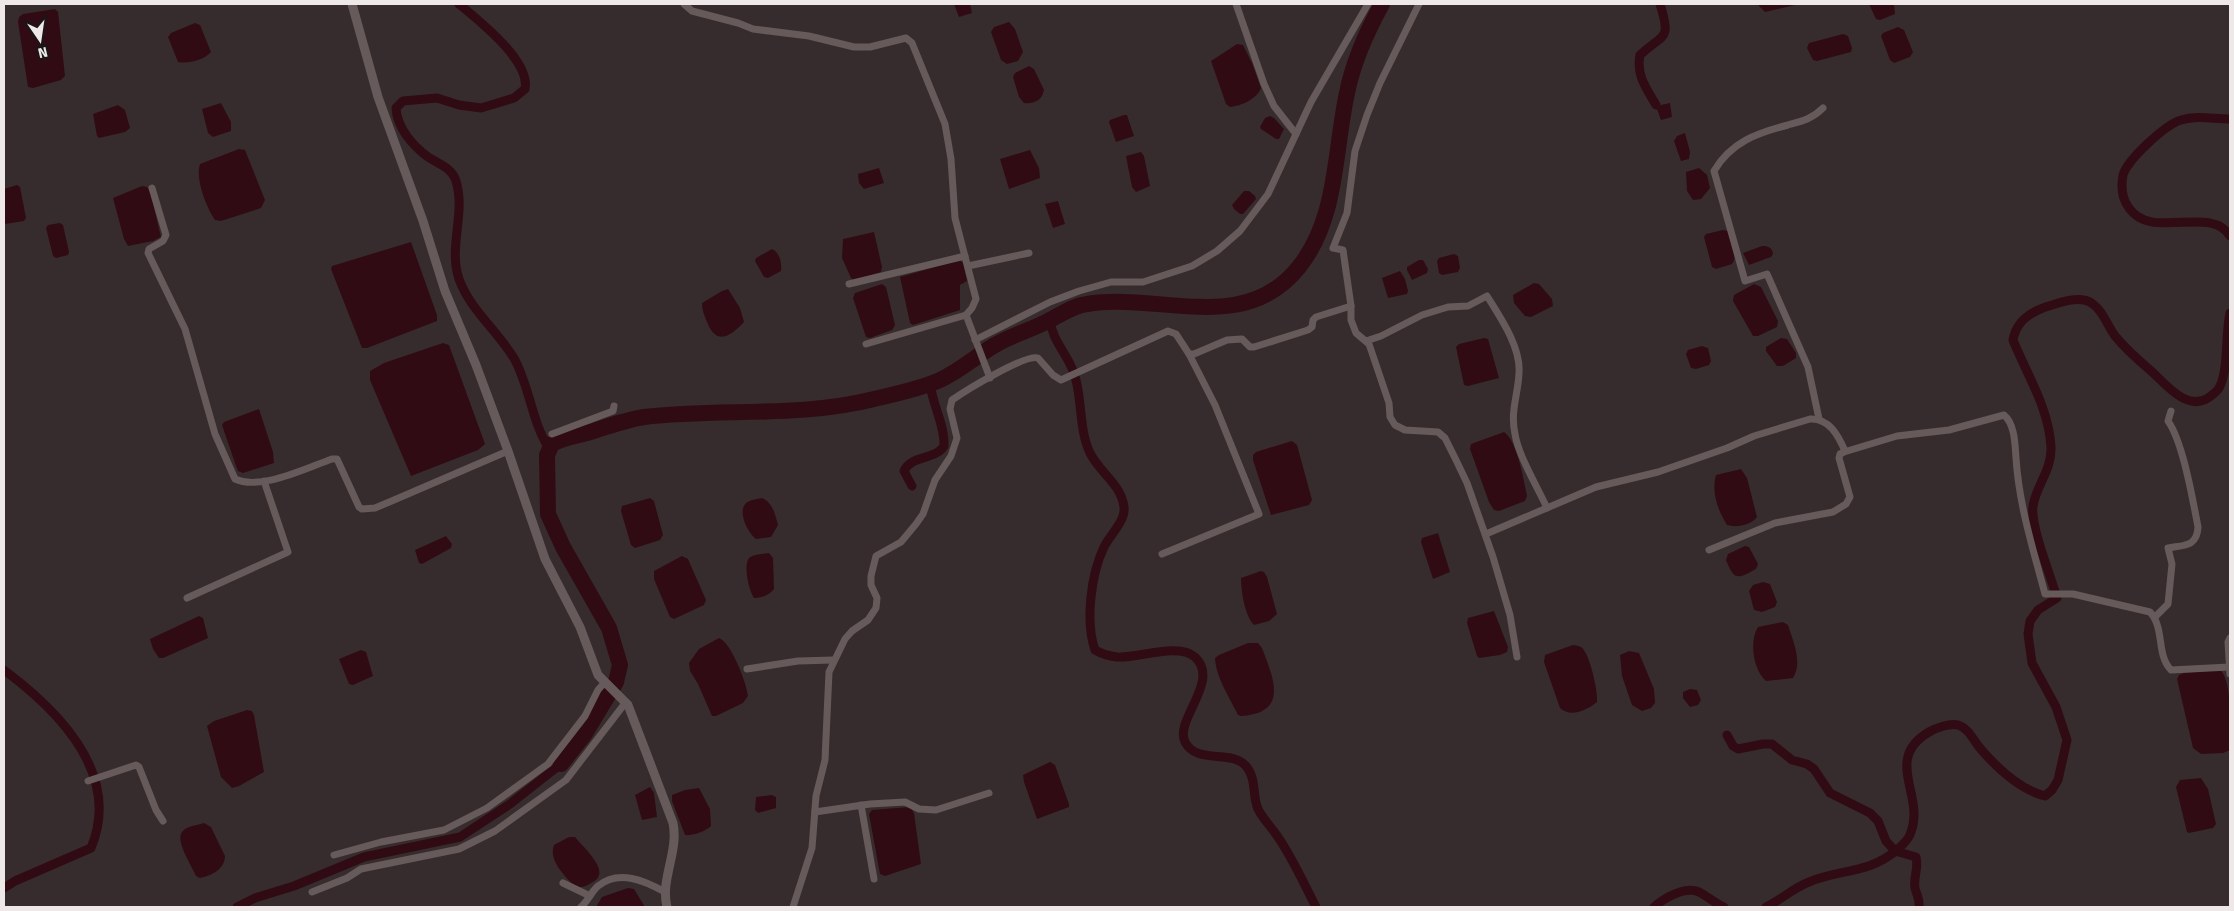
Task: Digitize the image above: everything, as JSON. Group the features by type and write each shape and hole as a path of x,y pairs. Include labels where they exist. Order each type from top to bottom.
{"street":[{"path":"352,4 378,97 423,222 445,291 508,451 549,570 580,627 598,675 624,701 674,830 674,843 665,892 667,907"},
{"path":"684,4 692,11 738,23 753,30 809,36 854,47 870,47 906,38 912,43 945,124 951,160 955,218 976,299 972,308 966,314 866,344"},
{"path":"1236,4 1264,84 1274,106 1296,134"},
{"path":"975,340 1050,302 1079,291 1111,282 1143,282 1192,266 1216,251 1240,231 1268,194 1311,102 1368,4"},
{"path":"1419,4 1380,83 1367,115 1355,151 1347,213 1333,248 1343,250 1351,306 1350,320 1356,333 1369,344 1390,403 1390,417 1395,425 1405,430 1438,432 1445,438 1467,484 1486,534 1510,615 1517,657"},
{"path":"1819,419 1808,368 1767,274 1745,281 1714,171 1720,161 1735,146 1748,137 1810,119 1823,108"},
{"path":"152,188 166,235 163,242 149,249 148,253 185,329 215,434 235,479 249,483 264,481 332,459 337,460 359,507 368,509 402,497 508,451"},
{"path":"968,266 1029,252"},
{"path":"849,284 965,256"},
{"path":"1366,341 1381,336 1422,315 1448,307 1468,306 1487,296 1508,330 1518,363 1519,373 1512,413 1515,436 1547,508"},
{"path":"1189,354 1194,354 1227,340 1242,339 1250,347 1259,346 1283,336 1308,330 1312,327 1316,316 1351,306"},
{"path":"966,314 990,378"},
{"path":"793,907 812,848 816,796 826,760 829,672 833,660 845,639 852,631 868,620 876,608 877,598 871,584 871,576 876,556 901,542 916,524 923,514 935,480 951,456 957,438 950,409 952,400 1019,362 1035,357 1043,362 1053,376 1065,380 1168,331 1176,334 1189,354 1215,405 1258,514 1162,554"},
{"path":"552,434 613,411 614,406"},
{"path":"2155,617 2168,604 2172,564 2168,548 2192,542 2197,536 2198,527 2176,434 2168,421 2171,411"},
{"path":"1709,550 1775,523 1833,512 1846,504 1850,497 1839,458 1840,454 1846,451 1897,436 1948,430 2004,415 2011,425 2019,492 2027,530 2045,594 2073,594 2150,612 2155,617 2165,661 2171,670 2230,670 2228,642 2230,638"},
{"path":"1486,534 1596,487 1658,472 1727,448 1754,436 1810,419 1819,419 1826,422 1834,430 1846,451"},
{"path":"187,598 288,552 264,481"},
{"path":"747,669 798,661 833,660"},
{"path":"334,855 381,842 444,830 488,808 548,764 585,716 598,690 606,683"},
{"path":"312,892 347,878 361,869 459,849 495,830 566,780 624,701"},
{"path":"88,781 136,765 139,767 156,810 163,821"},
{"path":"815,812 861,805 904,802 919,810 936,810 989,792"},
{"path":"861,805 874,879"},
{"path":"581,907 598,886 608,880 623,877 646,882 665,892"},
{"path":"563,883 590,896"}],"shaded area":[{"path":"954,4 970,4 972,13 959,17"},
{"path":"1757,4 1800,4 1765,12"},
{"path":"1869,4 1894,4 1895,14 1880,20 1876,19"},
{"path":"55,9 58,12 65,76 61,80 33,88 28,87 18,22 19,17 23,14"},
{"path":"1009,22 1015,29 1023,52 1018,61 1007,64 1001,60 991,32 994,27"},
{"path":"195,23 200,25 211,52 196,61 178,62 168,37 171,33"},
{"path":"1898,27 1904,30 1913,52 1910,57 1894,63 1890,60 1881,36 1883,33"},
{"path":"1843,34 1848,36 1852,48 1851,52 1817,61 1813,60 1807,48 1809,43"},
{"path":"1237,44 1243,45 1261,88 1248,101 1230,107 1226,104 1211,61"},
{"path":"1029,66 1034,69 1044,90 1037,101 1024,103 1019,97 1013,77 1015,73"},
{"path":"221,103 231,122 231,131 213,137 208,133 202,109"},
{"path":"1670,103 1672,117 1661,120 1657,109 1661,105"},
{"path":"118,105 125,110 130,128 125,132 99,138 93,114"},
{"path":"1127,115 1134,136 1116,142 1109,122"},
{"path":"1270,116 1284,129 1279,139 1276,139 1260,127 1265,118"},
{"path":"1685,133 1690,152 1689,159 1681,161 1674,141 1677,136"},
{"path":"239,149 245,150 265,200 261,208 221,221 215,220 202,192 199,177 200,164"},
{"path":"1030,150 1039,168 1040,178 1009,189 1000,159"},
{"path":"1141,152 1144,156 1150,186 1136,192 1132,187 1126,156"},
{"path":"879,168 884,183 864,189 859,183 858,174"},
{"path":"1699,168 1707,175 1710,188 1701,199 1693,200 1687,191 1686,172"},
{"path":"17,185 20,187 26,218 24,221 5,224 4,189"},
{"path":"142,186 147,187 150,191 161,237 153,241 128,246 124,239 113,198"},
{"path":"1244,191 1249,191 1256,199 1243,214 1240,214 1232,205"},
{"path":"1058,201 1065,224 1053,228 1045,204"},
{"path":"60,223 63,225 69,252 68,255 56,258 53,256 46,228 48,225"},
{"path":"1723,230 1728,231 1735,256 1732,264 1716,269 1712,267 1704,237 1706,234"},
{"path":"874,232 882,267 881,272 853,280 842,258 843,239"},
{"path":"411,242 437,315 437,321 367,348 362,348 331,269 332,266"},
{"path":"1762,246 1771,248 1773,254 1771,257 1749,265 1743,253"},
{"path":"772,249 780,258 781,271 768,278 764,277 755,261 756,258"},
{"path":"1454,254 1458,256 1460,268 1458,272 1442,275 1439,273 1437,261 1439,258"},
{"path":"960,260 963,263 967,281 960,285 960,310 913,325 910,323 900,277"},
{"path":"1419,260 1423,260 1428,269 1427,273 1412,280 1407,267"},
{"path":"1400,271 1405,279 1407,294 1388,298 1382,278"},
{"path":"1534,283 1539,284 1552,299 1553,306 1531,317 1525,316 1514,303 1513,295"},
{"path":"882,284 886,287 895,325 892,330 870,338 866,337 853,298 855,293"},
{"path":"1754,284 1761,287 1778,321 1777,327 1758,336 1753,336 1733,301 1734,295"},
{"path":"728,289 740,308 744,322 733,332 723,337 714,334 704,315 702,303"},
{"path":"1484,338 1488,339 1499,378 1468,386 1464,385 1456,347 1459,344"},
{"path":"1781,338 1787,339 1796,353 1796,358 1783,366 1777,366 1766,351 1766,347"},
{"path":"443,343 449,345 485,444 478,450 411,476 370,380 370,371 384,363"},
{"path":"1702,346 1708,348 1711,361 1709,365 1696,369 1691,368 1686,354 1688,350"},
{"path":"259,409 273,452 274,463 243,473 238,471 222,425 224,422"},
{"path":"1504,432 1513,443 1522,471 1527,496 1525,501 1499,511 1494,510 1489,502 1470,449 1471,444"},
{"path":"1292,441 1297,445 1312,500 1309,505 1271,515 1253,455 1256,452"},
{"path":"1741,469 1747,478 1757,517 1748,524 1731,526 1727,525 1718,507 1714,488 1716,475"},
{"path":"650,498 654,501 663,535 660,540 635,548 631,545 621,511 622,506"},
{"path":"762,498 771,506 778,525 771,537 756,539 747,527 743,512 746,503"},
{"path":"1438,533 1450,572 1433,579 1421,542 1422,538"},
{"path":"446,536 452,544 451,548 422,564 419,563 415,550"},
{"path":"1745,546 1749,547 1758,564 1756,569 1745,575 1737,576 1734,575 1726,560 1728,554"},
{"path":"769,553 773,558 774,589 765,596 754,598 747,578 747,562 753,556"},
{"path":"682,556 688,559 706,600 704,605 674,619 670,617 654,579 654,571"},
{"path":"1261,571 1267,577 1277,614 1269,621 1254,625 1246,610 1241,578"},
{"path":"1763,582 1770,584 1777,602 1775,607 1762,612 1754,610 1749,591 1753,585"},
{"path":"1494,611 1508,647 1507,652 1479,658 1467,623 1468,618"},
{"path":"199,616 203,618 208,638 163,658 159,658 153,649 150,639"},
{"path":"1783,622 1788,625 1794,645 1797,658 1796,672 1793,678 1766,681 1755,663 1753,647 1755,633 1758,627"},
{"path":"719,638 728,647 742,673 748,696 743,703 716,716 712,716 690,671 689,663 699,649"},
{"path":"1248,643 1258,643 1262,648 1273,681 1274,692 1272,701 1266,708 1256,713 1241,716 1238,715 1221,680 1215,658"},
{"path":"1573,645 1581,647 1587,657 1593,673 1597,697 1597,702 1593,705 1574,713 1560,708 1544,662 1545,655"},
{"path":"361,650 366,652 373,676 353,685 349,684 339,659"},
{"path":"1629,651 1639,653 1654,689 1655,703 1651,708 1642,711 1632,705 1622,676 1620,655"},
{"path":"2220,670 2227,684 2229,695 2230,750 2223,753 2201,754 2193,748 2177,679 2179,675 2184,673"},
{"path":"1690,689 1697,690 1701,700 1698,705 1690,707 1683,698 1683,692"},
{"path":"247,710 252,711 254,715 264,772 232,788 221,777 207,726 214,721"},
{"path":"1050,762 1055,765 1069,807 1037,819 1023,775"},
{"path":"2201,778 2208,789 2216,824 2213,828 2189,833 2187,832 2176,787 2180,780"},
{"path":"650,787 654,793 657,817 642,820 635,795"},
{"path":"699,788 710,809 711,826 699,833 685,835 672,801 672,795 685,790"},
{"path":"772,795 776,797 776,808 758,813 755,810 756,797"},
{"path":"910,807 914,813 921,864 885,876 880,874 869,814 872,810"},
{"path":"204,823 211,827 225,856 223,865 217,871 209,876 200,878 196,876 185,854 180,836 186,828"},
{"path":"569,837 575,837 590,853 598,866 598,878 584,887 574,886 558,867 553,856 554,845"},
{"path":"628,888 634,889 645,907 596,907 602,897"}],"waterway":[{"path":"459,4 490,31 512,54 525,78 525,89 514,98 481,108 459,105 437,98 403,101 396,108 397,115 399,123 417,148 441,164 451,173 456,181 459,205 455,255 459,279 470,301 515,360 539,428 549,448"},
{"path":"561,764 584,735 616,682 620,665 609,628 563,547 548,514 547,455 552,444 644,417 673,414 817,409 846,405 907,391 940,380 1001,341 1082,305 1115,302 1200,307 1227,306 1253,300 1277,288 1299,267 1312,248 1321,227 1333,184 1343,115 1353,70 1361,47 1382,4"},
{"path":"1656,105 1643,81 1639,62 1640,55 1660,39 1665,31 1664,16 1660,4"},
{"path":"2230,119 2193,118 2174,123 2157,135 2132,160 2123,175 2122,184 2123,197 2129,208 2139,217 2151,222 2209,223 2221,227 2230,236"},
{"path":"1766,907 1809,882 1865,867 1886,858 1905,842 1910,835 1914,818 1907,766 1909,754 1916,743 1935,729 1951,725 1962,726 2000,769 2017,783 2035,793 2045,796 2052,790 2058,780 2067,740 2056,707 2032,663 2028,634 2030,621 2038,610 2057,598 2038,538 2033,515 2033,506 2047,471 2051,447 2042,405 2013,340 2014,334 2023,320 2032,313 2054,304 2079,299 2090,302 2102,313 2119,341 2169,388 2184,398 2200,401 2216,392 2222,381 2226,362 2230,313"},
{"path":"1050,320 1055,338 1074,374 1086,443 1094,460 1115,485 1124,507 1123,517 1099,558 1093,584 1090,626 1095,650 1105,655 1117,657 1168,651 1188,653 1195,657 1202,667 1203,677 1183,733 1185,742 1190,749 1197,753 1232,758 1246,766 1252,776 1258,809 1289,854 1316,907"},
{"path":"912,486 904,471 907,466 912,462 935,454 944,446 943,430 930,383"},
{"path":"4,670 25,686 64,725 80,747 92,770 98,795 98,821 91,848 15,881 4,888"},
{"path":"1727,735 1733,746 1738,749 1772,744 1792,760 1807,764 1814,769 1830,793 1870,813 1878,821 1886,841 1895,851 1916,857 1915,888 1919,907"},
{"path":"237,907 255,898 294,886 364,857 460,837 510,804 561,764"},
{"path":"1654,907 1669,897 1687,891 1699,892 1724,907"}]}
